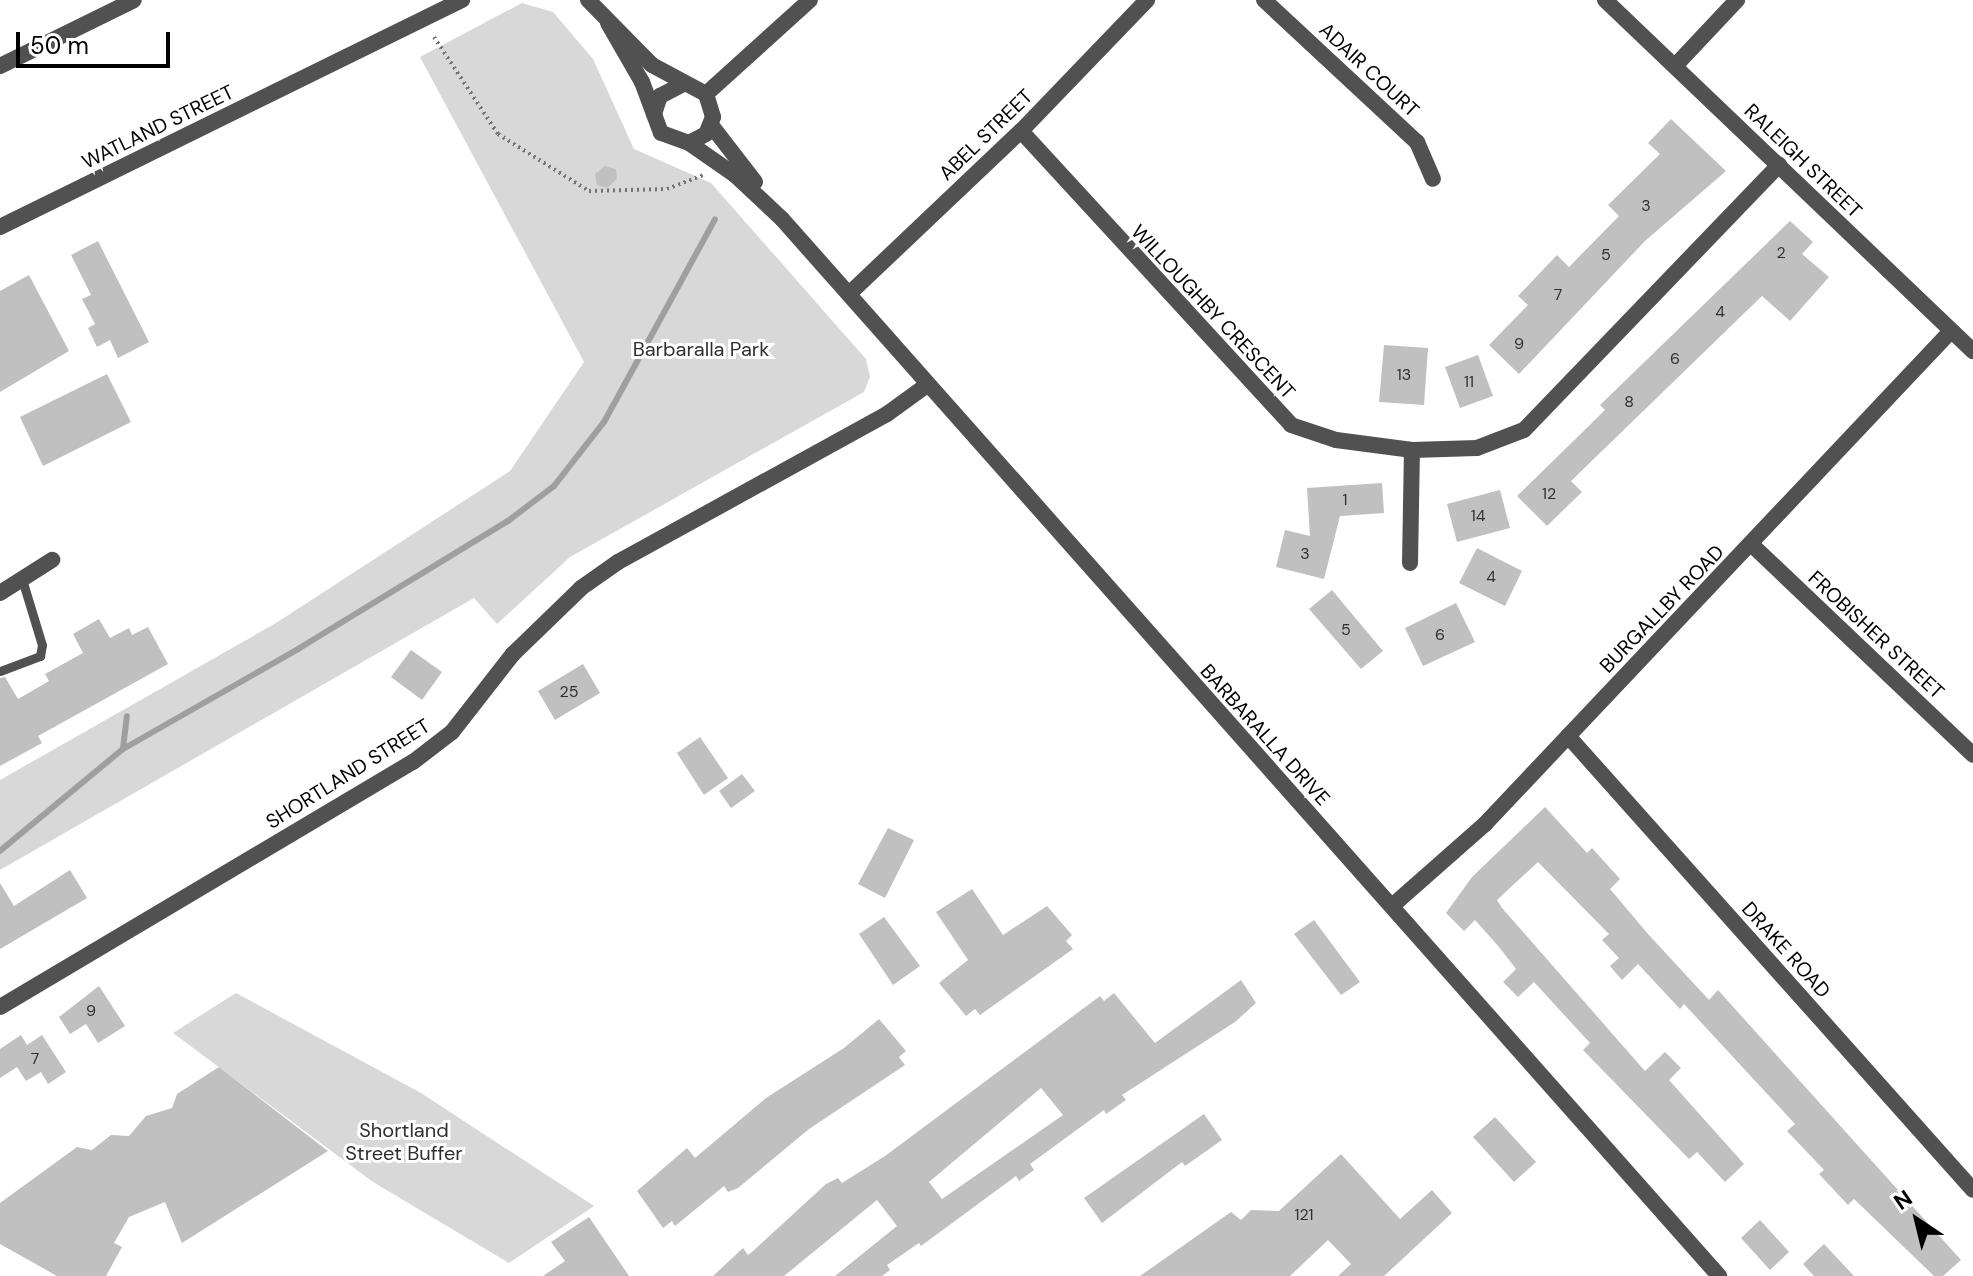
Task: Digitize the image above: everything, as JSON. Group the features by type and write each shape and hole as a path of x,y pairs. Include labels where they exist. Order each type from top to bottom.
{"street":[{"path":"0,66 134,0"},
{"name":"WATLAND STREET","path":"0,227 462,0"},
{"name":"BARBARALLA DRIVE","path":"588,0 652,65 706,94 713,109 711,125 782,219 1719,1276"},
{"path":"706,94 810,0"},
{"name":"ABEL STREET","path":"849,294 1021,131 1147,0"},
{"name":"ADAIR COURT","path":"1264,0 1417,142 1433,179"},
{"name":"RALEIGH STREET","path":"1605,0 1973,351"},
{"path":"1675,66 1737,0"},
{"name":"BARBARALLA DRIVE","path":"608,23 661,133 689,143 735,175 782,219"},
{"path":"654,114 660,96 684,84"},
{"path":"689,143 711,125"},
{"name":"WILLOUGHBY CRESCENT","path":"1021,131 1291,425 1336,440 1412,450 1477,448 1524,430 1779,165"},
{"name":"BURGALLBY ROAD","path":"1392,906 1485,824 1951,331"},
{"name":"SHORTLAND STREET","path":"0,1007 413,762 452,732 513,654 581,588 618,562 887,414 927,385"},
{"path":"1410,563 1412,450"},
{"name":"FROBISHER STREET","path":"1751,544 1973,755"},
{"path":"0,593 52,560"},
{"name":"DRAKE ROAD","path":"1568,736 1973,1190"}],"lane":[{"path":"0,671 40,656 42,645 22,579"}],"path":[{"path":"434,37 498,134 589,191 667,189 709,173"}],"green space":[{"name":"Barbaralla Park","path":"522,3 553,12 593,59 634,149 711,183 866,359 870,377 864,392 570,557 497,624 474,598 0,870 0,780 276,623 510,471 584,362 420,57"},
{"name":"Shortland Street Buffer","path":"236,993 421,1093 594,1206 509,1263 373,1182 173,1033"}],"building":[{"path":"1671,119 1726,171 1645,241 1519,374 1489,345 1528,305 1518,296 1557,255 1569,267 1619,216 1608,205 1660,154 1648,143"},
{"path":"605,166 616,169 617,179 607,188 597,185 595,174"},
{"path":"1790,221 1813,242 1802,254 1829,277 1790,321 1762,296 1571,481 1582,492 1547,526 1517,496 1605,410 1600,405"},
{"path":"98,241 149,342 118,358 110,340 97,347 88,328 95,324 82,299 91,295 71,255"},
{"path":"29,275 69,351 0,392 0,291"},
{"path":"1384,345 1428,348 1424,405 1379,402"},
{"path":"1478,355 1493,396 1460,408 1445,367"},
{"path":"107,374 131,422 43,466 20,417"},
{"path":"1382,483 1384,513 1340,516 1324,579 1276,567 1285,530 1310,536 1307,488"},
{"path":"1500,490 1510,528 1457,542 1447,504"},
{"path":"1477,548 1522,571 1505,606 1459,583"},
{"path":"1332,590 1383,651 1361,669 1309,609"},
{"path":"1456,603 1475,642 1423,666 1405,628"},
{"path":"99,619 110,638 129,628 132,635 148,627 168,664 38,736 42,743 0,766 0,678 5,677 18,699 49,681 45,674 83,653 73,634"},
{"path":"411,650 442,672 422,700 391,677"},
{"path":"583,664 600,693 555,720 538,691"},
{"path":"700,737 728,778 704,795 677,753"},
{"path":"742,774 755,791 731,808 719,791"},
{"path":"1545,807 1587,853 1592,848 1620,879 1610,889 1648,934 1709,1000 1718,990 1961,1260 1943,1276 1934,1276 1854,1199 1848,1205 1819,1174 1824,1170 1787,1131 1795,1124 1684,1004 1680,1009 1638,964 1622,980 1610,966 1619,958 1602,940 1609,934 1538,862 1497,900 1502,908 1645,1071 1665,1052 1681,1068 1669,1080 1744,1164 1725,1182 1697,1152 1689,1159 1583,1050 1590,1043 1534,982 1518,997 1503,982 1516,969 1499,947 1475,920 1464,931 1446,913 1472,877"},
{"path":"888,828 914,840 885,898 858,884"},
{"path":"70,870 87,898 0,949 0,883 14,906"},
{"path":"972,889 1003,935 1047,906 1072,935 1066,941 1073,949 980,1015 975,1009 966,1016 939,983 968,960 936,912"},
{"path":"884,917 920,966 893,985 859,934"},
{"path":"1314,920 1360,982 1341,995 1294,934"},
{"path":"1241,980 1256,1003 1235,1022 1122,1095 1126,1100 1106,1114 1104,1110 1030,1164 1034,1170 1019,1181 1016,1176 921,1246 919,1243 887,1265 890,1270 882,1276 835,1276 897,1226 877,1200 784,1276 713,1276 743,1248 748,1255 753,1251 826,1184 838,1178 842,1183 885,1156 1100,996 1104,1001 1114,993 1155,1043","holes":["1041,1088 1063,1115 942,1199 929,1182"]},
{"path":"99,986 125,1026 98,1043 86,1024 70,1034 59,1017"},
{"path":"879,1019 906,1051 899,1057 905,1065 809,1129 738,1188 728,1192 724,1186 675,1226 672,1221 663,1228 637,1191 687,1148 695,1158 766,1098 844,1048"},
{"path":"21,1035 27,1045 42,1035 66,1072 48,1084 41,1072 26,1081 17,1067 0,1078 0,1049"},
{"path":"219,1067 328,1151 182,1243 165,1202 129,1217 114,1243 122,1247 106,1276 57,1276 0,1244 0,1203 77,1147 92,1150 111,1135 129,1136 146,1116 172,1108 177,1094"},
{"path":"1204,1114 1222,1140 1185,1166 1182,1162 1102,1223 1084,1198"},
{"path":"1495,1117 1536,1162 1514,1182 1473,1137"},
{"path":"1341,1154 1400,1219 1432,1190 1452,1213 1384,1276 1338,1276 1351,1264 1328,1240 1290,1276 1140,1276 1231,1212 1241,1220 1251,1210 1279,1211"},
{"path":"589,1217 629,1276 543,1276 565,1261 551,1242"},
{"path":"1760,1220 1789,1252 1770,1270 1741,1238"},
{"path":"1824,1244 1854,1276 1814,1276 1803,1264"}],"waterway":[{"path":"0,851 123,749 298,649 508,521 554,486 604,422 715,219"},
{"path":"123,748 127,716"}]}
